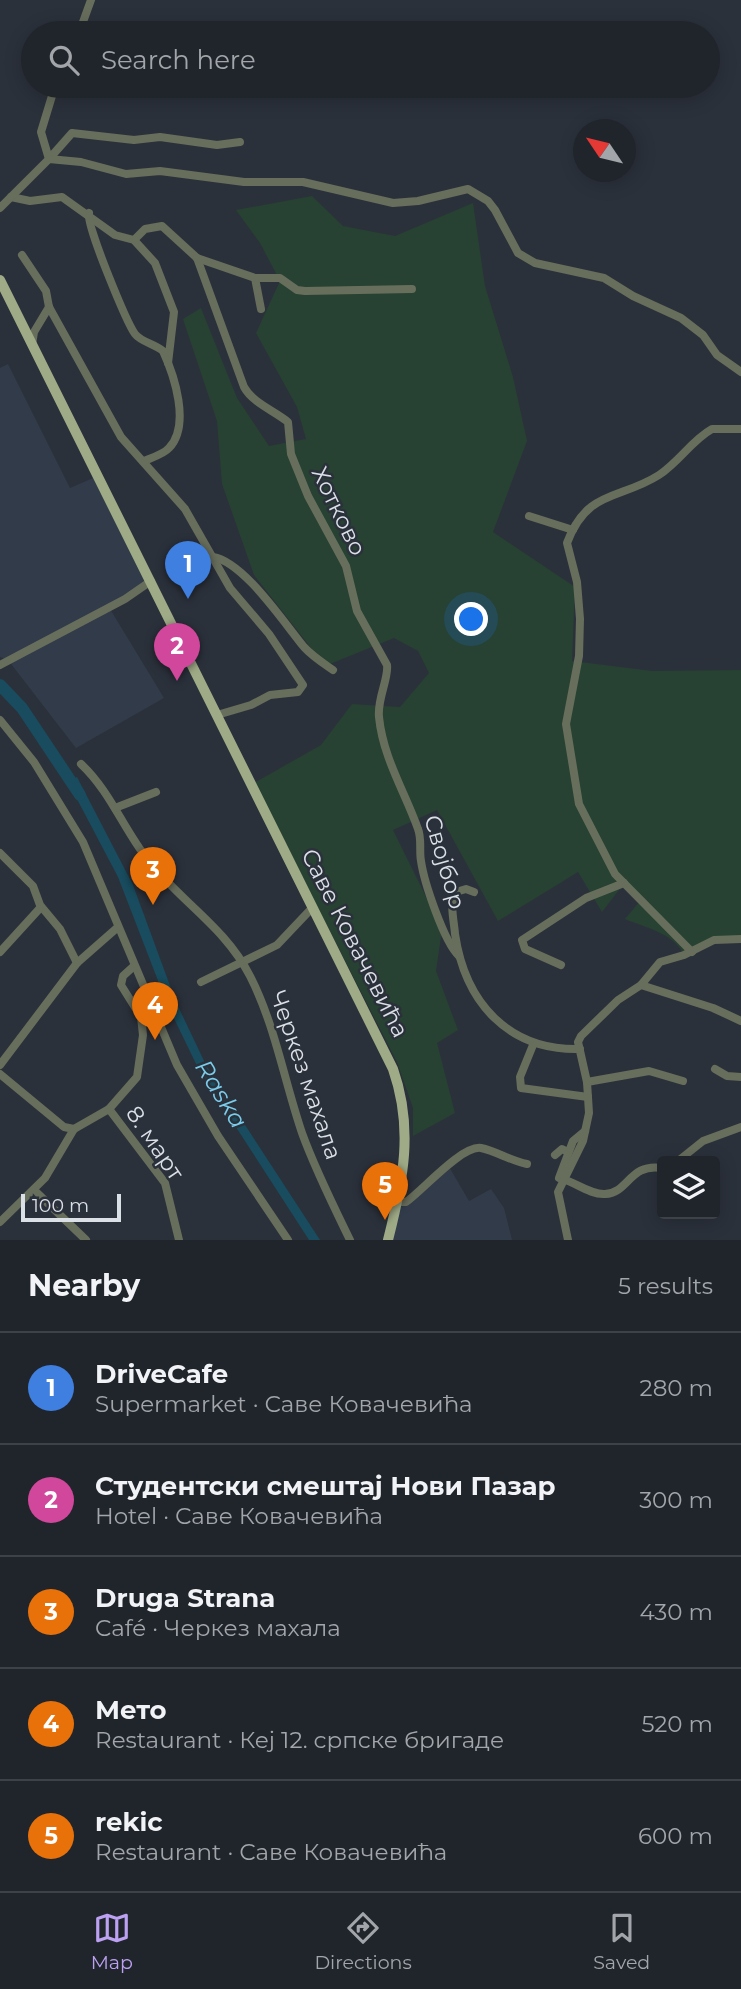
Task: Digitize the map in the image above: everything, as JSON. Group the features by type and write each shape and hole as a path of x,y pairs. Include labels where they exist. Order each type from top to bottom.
{"main road":[{"name":"Саве Ковачевића","path":"0,280 397,1080 407,1147 388,1240"}],"street":[{"path":"83,21 91,0"},
{"path":"49,159 41,132 51,98"},
{"path":"0,208 38,174 72,133 134,140 160,137 217,145 240,142"},
{"path":"49,159 81,162 126,174 160,171 244,182 303,182 393,203 418,201 461,189 488,201 518,253 535,262 604,278 633,296 681,318 703,335 717,355 741,372"},
{"path":"11,197 30,201 62,197 89,213 116,235 134,240 155,263 174,312 169,363 180,419 169,449 144,461"},
{"path":"89,213 87,218 92,239 135,335 156,345 169,363"},
{"path":"134,240 155,224 167,229 197,258 255,278 281,278 297,290 412,289"},
{"path":"22,255 46,291 49,307 121,437 185,509 230,588 269,634 303,685 298,692 270,695 251,705 217,715"},
{"name":"Хотково","path":"197,258 244,387 250,397 273,409 288,422 291,454 316,514 346,566 364,628 387,665 388,671 379,697 379,719 384,737"},
{"path":"255,278 261,309"},
{"path":"32,345 34,332 49,307"},
{"path":"692,952 615,874 579,804 566,724 579,656 577,582 567,544 573,530 595,503 658,476 680,459 704,433 718,427 741,429"},
{"path":"529,516 573,530"},
{"path":"213,557 227,561 268,598 303,645 333,670"},
{"path":"2,661 125,598 150,581"},
{"path":"0,720 57,796 83,842 134,966 191,1090 288,1240"},
{"name":"Својбор","path":"384,737 402,797 420,832 421,860 429,891 459,956"},
{"name":"Черкез махала","path":"81,764 115,808 148,859 175,891 224,935 241,962 272,1026 303,1136 350,1240"},
{"path":"115,808 156,792"},
{"path":"0,853 33,886 41,907 60,929 78,963"},
{"path":"561,965 526,949 522,940 543,923 586,898 624,883"},
{"name":"Својбор","path":"474,892 466,889 456,892 452,903 464,974 488,1010 503,1026 533,1045 580,1049"},
{"path":"0,952 41,907"},
{"path":"201,982 282,940 313,907"},
{"path":"0,1065 78,963 118,927"},
{"path":"561,1183 585,1131 588,1097 579,1039 641,985 660,962 692,952 714,940 741,939"},
{"path":"0,1222 34,1190 59,1157 75,1129 109,1109 137,1077 143,1030 140,1012 121,985 123,976 134,966"},
{"path":"641,985 713,1008 741,1021"},
{"path":"533,1045 520,1077 521,1088 588,1097"},
{"path":"715,1069 727,1076 741,1077"},
{"path":"587,1082 649,1071 683,1081"},
{"path":"0,1074 64,1126 75,1129"},
{"name":"8. март","path":"109,1109 165,1183 179,1240"},
{"path":"684,1156 704,1141 741,1126"},
{"path":"568,1240 558,1201 568,1152 575,1139 585,1131"},
{"path":"397,1202 406,1202 467,1152 482,1149 527,1164"},
{"path":"555,1154 562,1149 568,1152"},
{"path":"561,1183 609,1194 639,1170 657,1168"},
{"path":"34,1190 86,1240"}],"shaded area":[{"path":"8,364 70,488 93,478 146,582 110,609 164,698 76,748 8,660 0,657 0,368"},
{"path":"448,1165 469,1201 491,1189 504,1208 512,1240 388,1240 397,1202 406,1202"}],"green space":[{"path":"312,196 343,226 395,236 473,203 485,286 513,377 527,441 493,532 575,587 572,661 652,671 741,670 741,939 724,938 684,955 674,941 666,936 625,919 640,901 622,886 602,912 578,872 498,921 437,810 393,830 442,929 436,971 458,1030 437,1043 455,1113 413,1136 413,1108 397,1062 254,783 321,745 352,704 400,707 429,673 418,651 394,638 325,666 254,575 222,484 217,421 183,319 201,308 237,398 269,446 306,439 297,407 256,333 280,281 260,243 236,210"}],"water":[{"path":"77,777 133,885 176,1002 206,1065 320,1240 309,1240 199,1070 167,1004 118,877 68,782"}],"waterway":[{"name":"Raska","path":"0,685 22,708 80,795"}],"place":[{"name":"DriveCafe","path":"188,599"},
{"name":"Студентски смештај Нови Пазар","path":"177,681"},
{"name":"Druga Strana","path":"153,905"},
{"name":"Мето","path":"155,1040"},
{"name":"rekic","path":"385,1220"}]}
